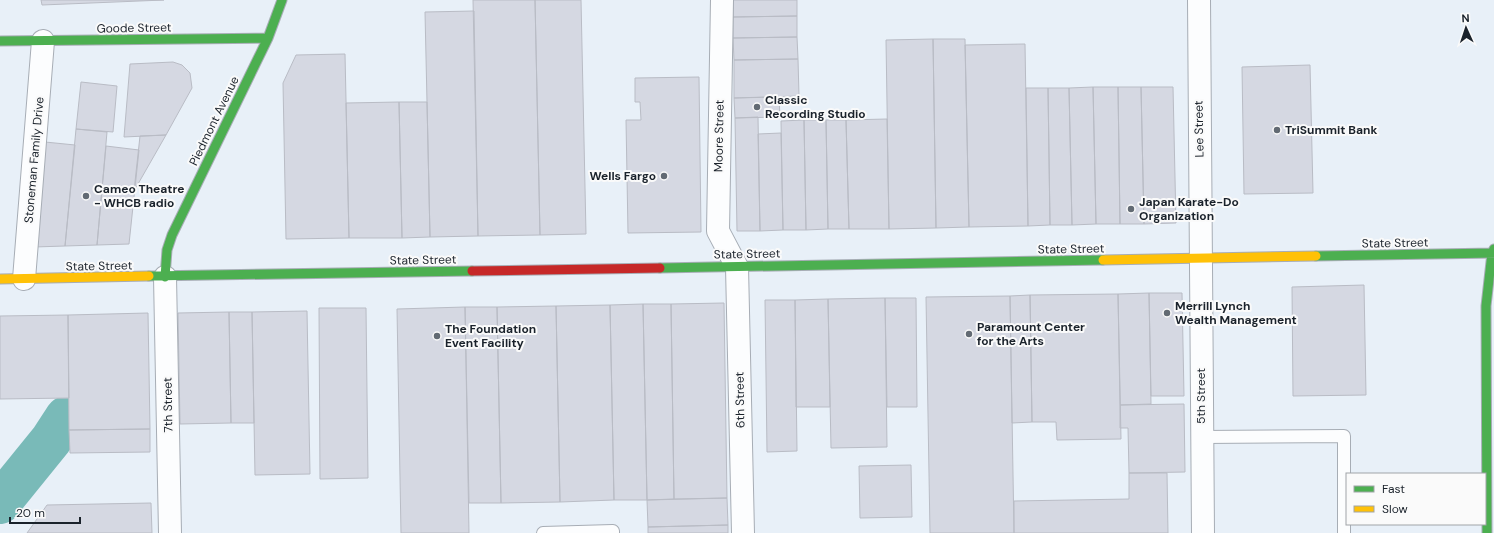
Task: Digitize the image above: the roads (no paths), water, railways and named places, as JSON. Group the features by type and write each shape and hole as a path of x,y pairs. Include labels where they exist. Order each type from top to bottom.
{"main road":[{"name":"Piedmont Avenue","path":"166,277 167,250 172,235 268,38 282,0"},
{"name":"Goode Street","path":"0,41 268,38"},
{"name":"State Street","path":"0,280 1493,252"},
{"path":"1487,533 1486,306 1493,252"}],"street":[{"name":"Moore Street","path":"722,0 718,231 737,267"},
{"name":"Lee Street","path":"1198,0 1200,258"},
{"name":"Stoneman Family Drive","path":"24,279 43,41"},
{"name":"5th Street","path":"1200,258 1203,533"},
{"name":"6th Street","path":"737,267 743,533"},
{"name":"7th Street","path":"166,277 170,533"}],"lane":[{"path":"1202,437 1344,436 1344,533"},
{"path":"543,533 613,531 613,533"}],"waterway":[{"path":"0,503 51,440 66,417"}],"place":[{"name":"Classic Recording Studio","path":"757,107"},
{"name":"TriSummit Bank","path":"1277,130"},
{"name":"Wells Fargo","path":"664,176"},
{"name":"Cameo Theatre - WHCB radio","path":"86,196"},
{"name":"Japan Karate-Do Organization","path":"1131,209"},
{"name":"Merrill Lynch Wealth Management","path":"1167,313"},
{"name":"Paramount Center for the Arts","path":"969,334"},
{"name":"The Foundation Event Facility","path":"437,336"}]}
